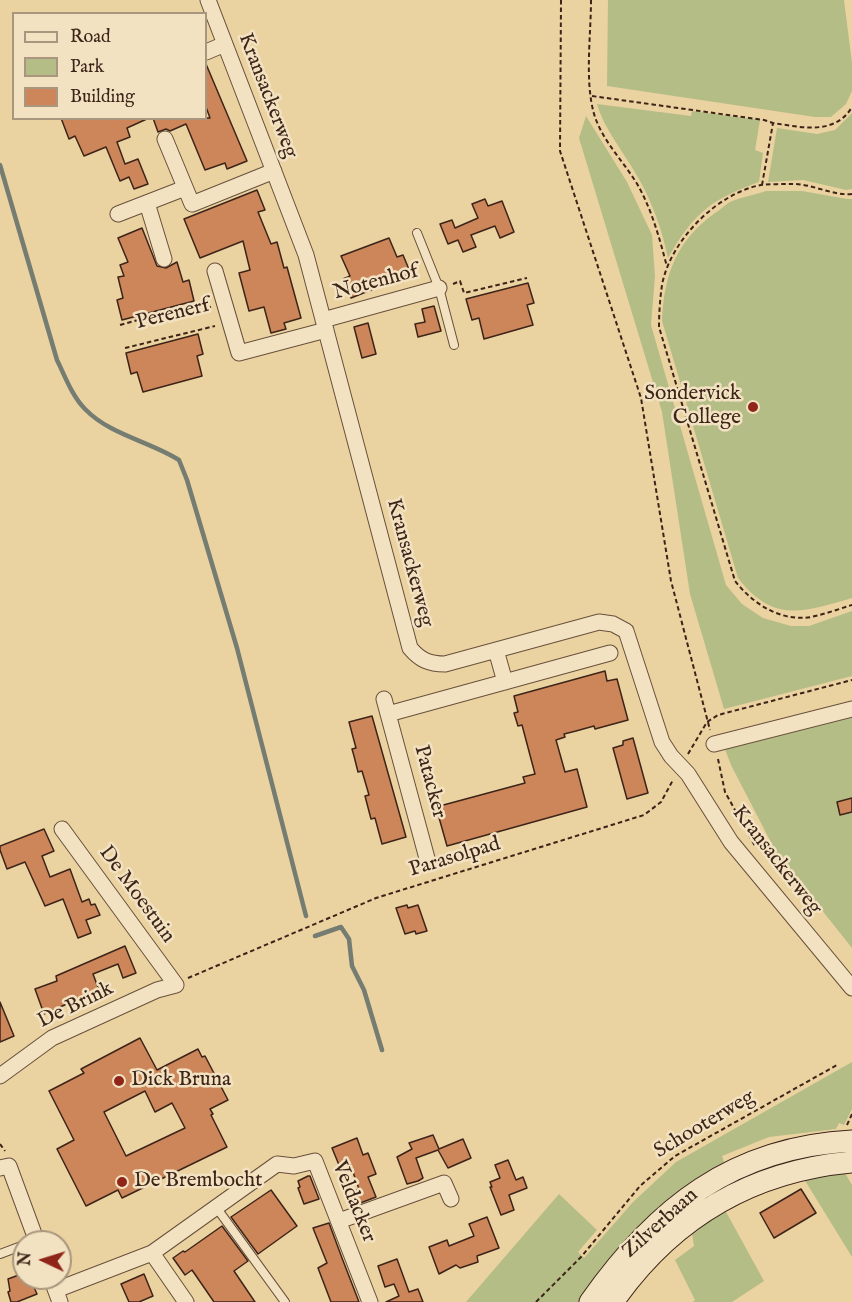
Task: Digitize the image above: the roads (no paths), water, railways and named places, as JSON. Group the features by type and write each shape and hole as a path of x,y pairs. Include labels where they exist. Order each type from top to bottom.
{"main road":[{"name":"Zilverbaan","path":"590,1302 617,1264 646,1232 700,1188 738,1167 787,1149 852,1141"},
{"name":"Zilverbaan","path":"613,1302 657,1250 705,1211 725,1199 745,1188 794,1171 826,1164 852,1162"}],"street":[{"name":"Kransackerweg","path":"208,0 306,255 410,648 418,658 432,664 445,664 599,622 613,624 626,631 662,742 681,766 731,842 852,988"},
{"path":"207,52 225,45"},
{"path":"165,139 192,204 274,171"},
{"path":"118,214 185,188"},
{"path":"147,204 164,259"},
{"name":"Perenerf","path":"215,271 239,353 325,325"},
{"name":"Notenhof","path":"325,325 439,288"},
{"path":"496,650 505,682"},
{"name":"Patacker","path":"428,862 386,707 505,682 610,653"},
{"path":"714,744 852,709"},
{"name":"De Moestuin","path":"62,829 176,985"},
{"name":"De Brink","path":"0,1076 52,1038 157,990 176,985"},
{"name":"Veldacker","path":"72,1284 152,1252 277,1164 294,1166 315,1161 370,1302"},
{"path":"4,1167 28,1230"},
{"path":"339,1221 444,1183 451,1199"},
{"path":"152,1252 186,1302"}],"lane":[{"name":"Notenhof","path":"417,233 439,288 454,345"},
{"path":"216,1208 285,1302"}],"waterway":[{"path":"0,165 57,360 80,404 95,418 118,432 179,460 237,648 306,916"},
{"path":"315,936 341,927 349,939 352,966 364,990 382,1050"}],"place":[{"name":"Sondervick College","path":"753,407"},
{"name":"Dick Bruna","path":"119,1081"},
{"name":"De Brembocht","path":"122,1182"}]}
